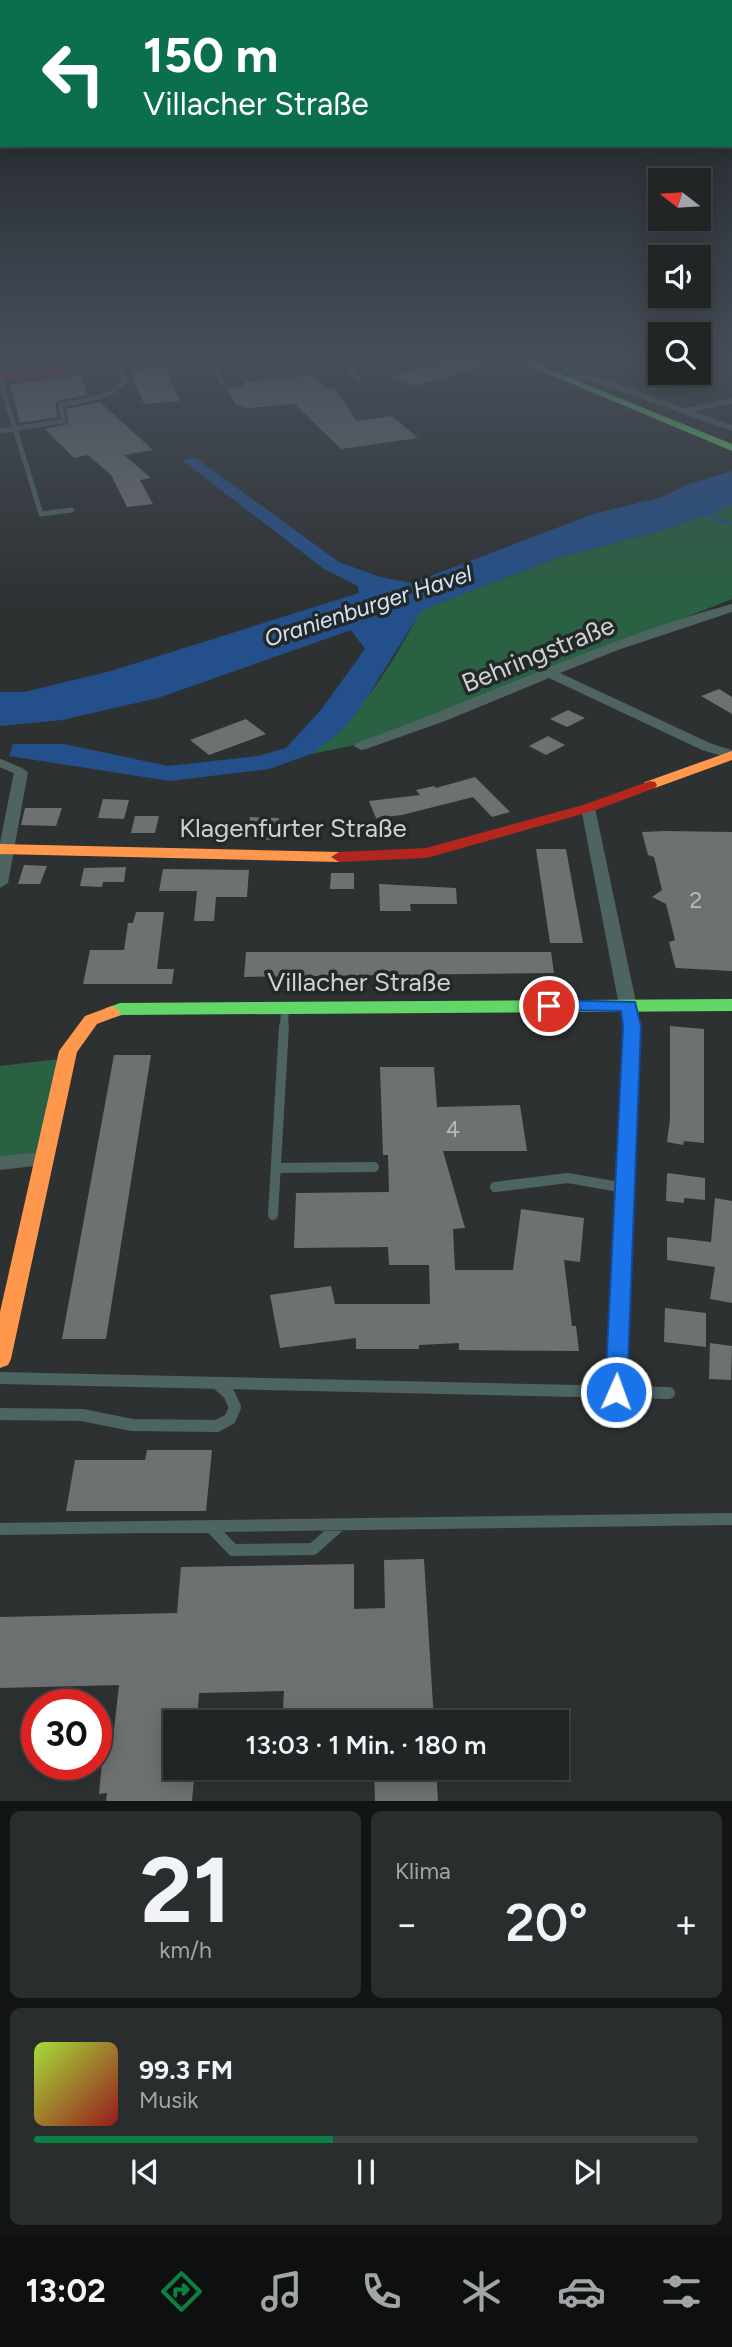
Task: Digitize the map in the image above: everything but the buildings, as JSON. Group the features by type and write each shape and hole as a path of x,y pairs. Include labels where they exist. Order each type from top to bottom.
{"street":[{"path":"715,441 732,448"},
{"name":"Behringstraße","path":"361,746 551,674 614,647 732,608"},
{"path":"551,674 707,747 732,755"},
{"name":"Klagenfurter Straße","path":"3,849 332,857 426,853 588,808 732,755"},
{"path":"0,883 3,849 21,772"},
{"path":"588,808 632,1026 616,1392"},
{"name":"Villacher Straße","path":"44,1159 68,1051 91,1020 120,1009 732,1005"},
{"path":"0,1163 44,1159 0,1359"}],"lane":[{"path":"18,441 41,514 72,510"},
{"path":"0,763 21,772"},
{"path":"273,1215 285,1007"},
{"path":"276,1168 374,1167"},
{"path":"495,1187 568,1178 625,1188"},
{"path":"0,1378 219,1385 669,1392"},
{"path":"0,1414 82,1415 132,1425 217,1426 230,1419 235,1407 229,1394 219,1385"},
{"path":"0,1529 732,1519"},
{"path":"211,1527 233,1550 313,1549 340,1525"}],"green space":[{"path":"732,505 732,599 375,741 311,754 345,723 374,688 421,610 556,558 663,530"},
{"path":"59,1059 37,1153 0,1157 0,1066"}],"water":[{"name":"Oranienburger Havel","path":"196,458 339,562 380,577 412,583 593,514 663,497 688,484 732,471 732,505 663,530 556,558 422,610 359,710 340,732 311,754 269,769 170,781 9,756 13,744 64,744 168,766 258,756 286,748 320,711 365,649 351,630 158,698 62,720 0,726 0,692 24,692 111,671 359,593 358,586 324,569 182,460"}],"waterway":[{"path":"700,512 729,523"}],"traffic: fast":[{"path":"715,441 732,448"},
{"path":"112,1012 120,1009 732,1005"}],"traffic: slow":[{"path":"650,785 732,755"},
{"path":"0,849 339,857"},
{"path":"0,1359 68,1051 91,1020 112,1012"}],"traffic: jam":[{"path":"339,857 427,853 588,808 650,785"}],"route":[{"path":"549,1006 629,1006 632,1026 616,1392"}]}
